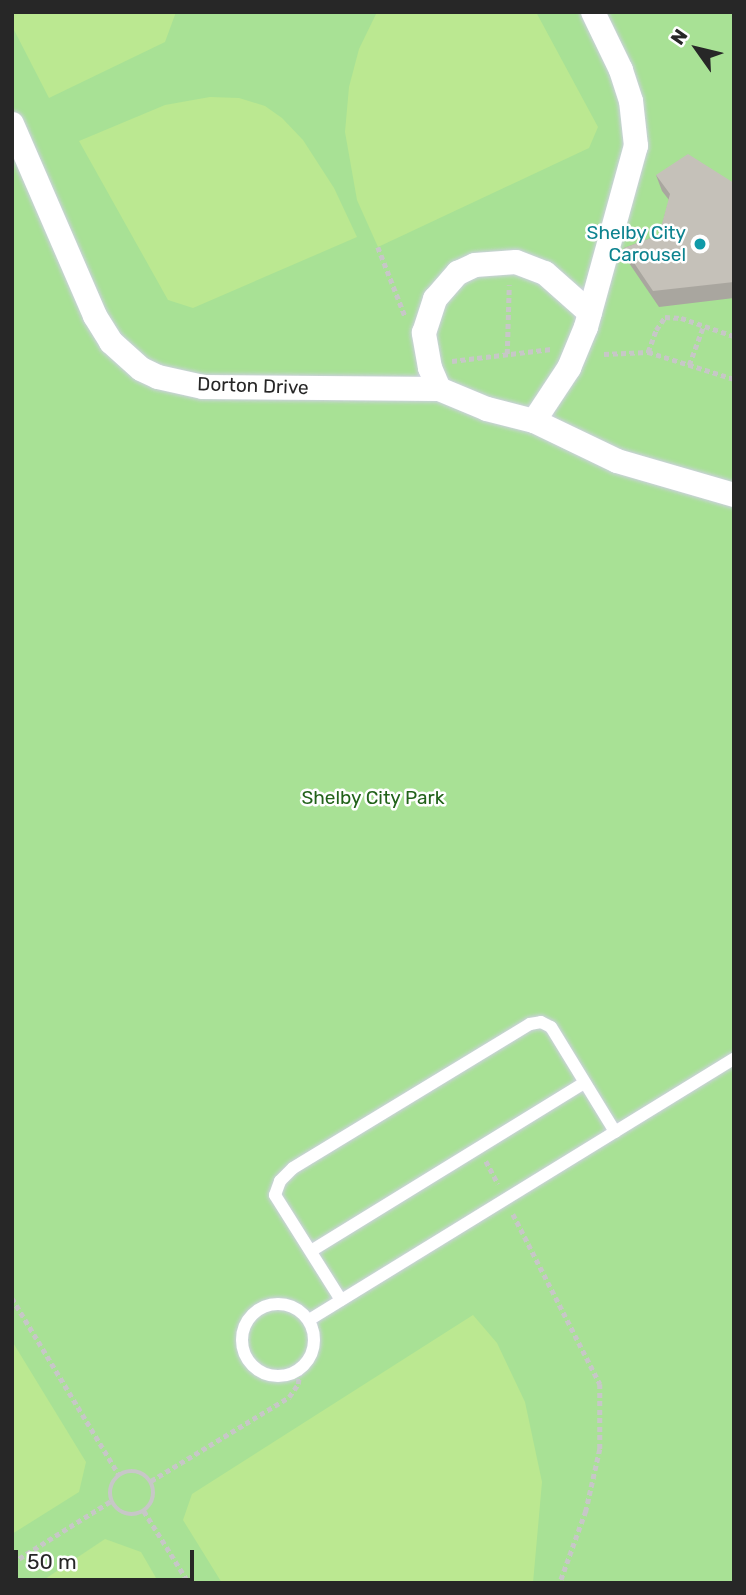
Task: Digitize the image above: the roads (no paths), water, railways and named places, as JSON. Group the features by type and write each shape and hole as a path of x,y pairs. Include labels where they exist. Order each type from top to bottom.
{"street":[{"path":"534,421 569,368 590,313 636,146 631,101 621,71 593,12"},
{"name":"Dorton Drive","path":"12,124 95,316 111,342 141,369 159,377 203,387 439,389 487,409 534,421 617,461 734,495"},
{"path":"439,389 435,356 424,333 428,314 445,286 458,273 475,265 509,262 545,273 590,313"}],"lane":[{"path":"341,1300 275,1195 280,1181 293,1168 530,1024 541,1022 551,1027 615,1132"},
{"path":"309,1320 734,1059"},
{"path":"311,1251 584,1083"},
{"path":"269,1305 291,1306 309,1320 314,1344 311,1356 300,1369 282,1376 258,1370 249,1362 242,1339 250,1318 269,1305"}],"place":[{"name":"Shelby City Carousel","path":"700,244"}],"park label":[{"name":"Shelby City Park","path":"373,798"}]}
